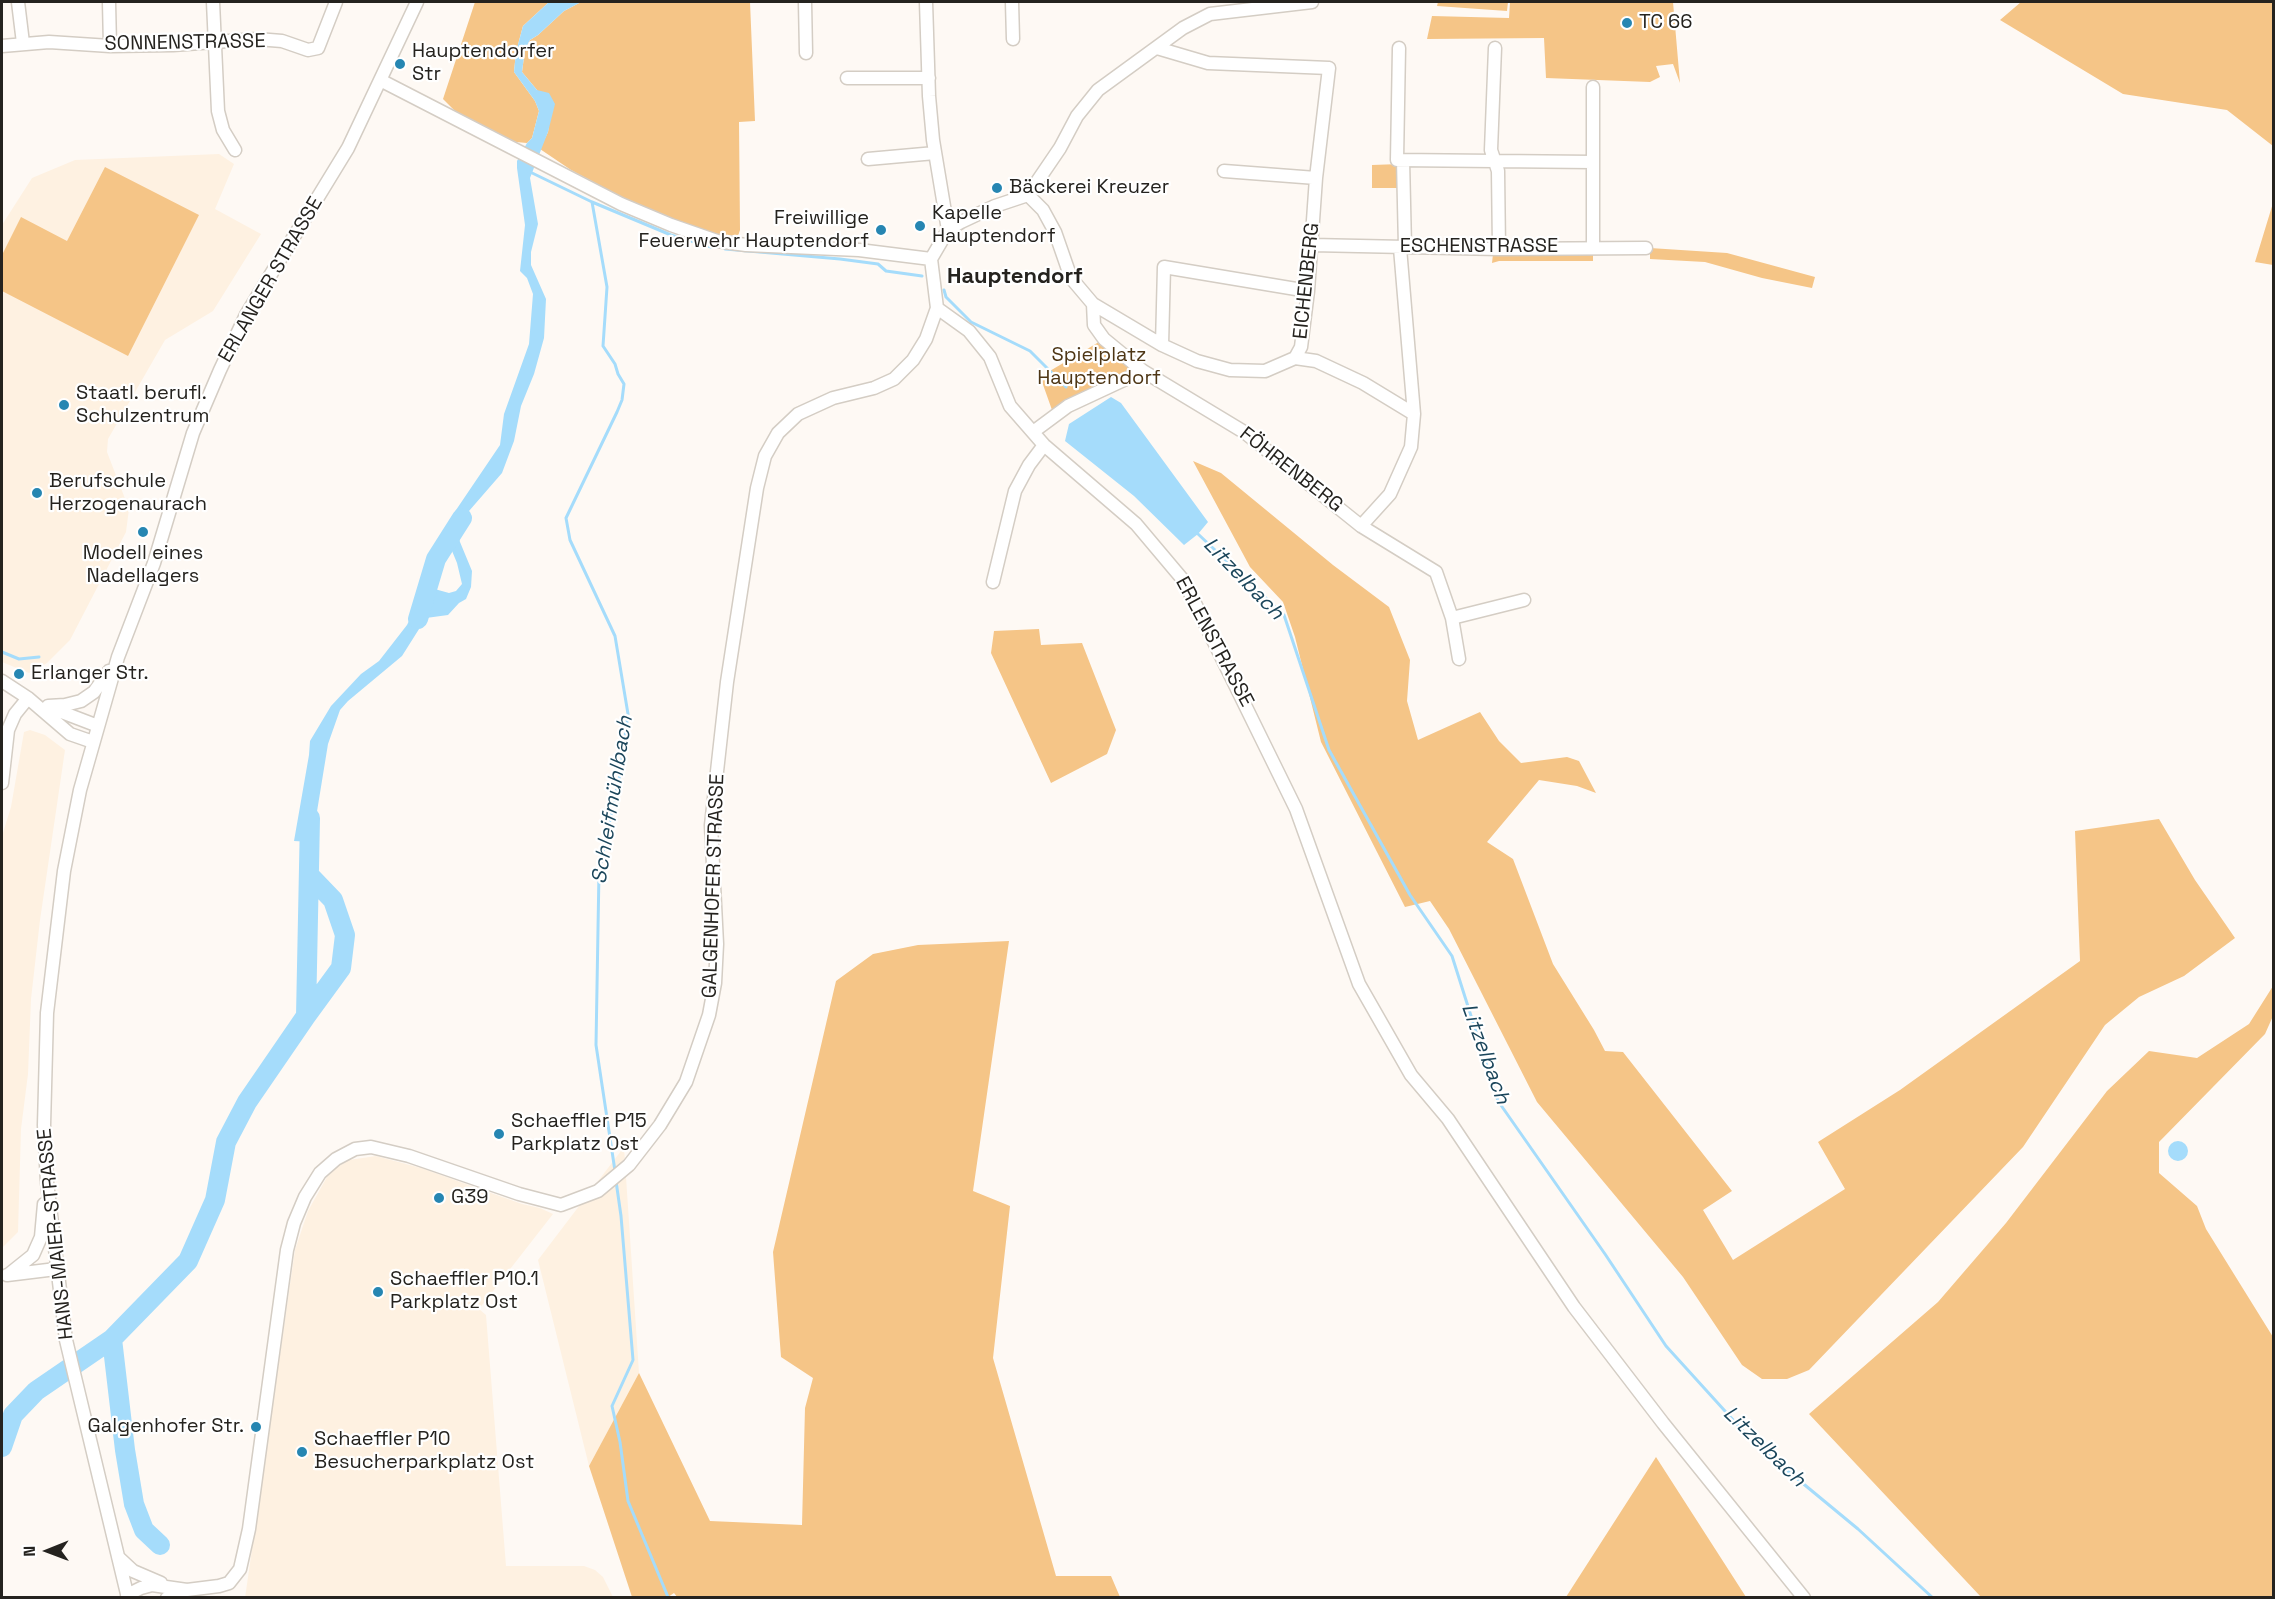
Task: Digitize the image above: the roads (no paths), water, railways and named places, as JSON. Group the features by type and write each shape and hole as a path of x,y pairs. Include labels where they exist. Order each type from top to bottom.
{"street":[{"path":"18,2 23,43"},
{"path":"109,2 110,45"},
{"path":"213,2 218,111 223,130 235,150"},
{"name":"SONNENSTRASSE","path":"2,46 49,42 173,45 215,40 257,39 282,41 308,50 318,48 336,2"},
{"name":"ERLANGER STRASSE","path":"28,698 98,726 118,657 154,563 193,433 220,370 246,315 348,148 417,2"},
{"path":"805,2 806,53"},
{"path":"926,2 935,153 948,230"},
{"path":"1012,2 1013,39"},
{"path":"937,308 931,259 939,242 948,230 961,222 995,206 1028,195 1060,148 1077,116 1098,90 1183,28 1210,14 1312,2"},
{"name":"EICHENBERG","path":"1028,195 1043,210 1055,232 1071,278 1093,304 1162,345 1197,361 1230,370 1265,372 1295,358 1301,347 1308,291 1316,178 1329,68 1208,63 1157,48"},
{"path":"1399,48 1397,160 1593,162"},
{"path":"1495,48 1491,150 1498,171 1499,249"},
{"path":"847,78 929,78"},
{"path":"381,81 639,213 717,241 746,245 859,250 931,259"},
{"path":"1593,87 1593,247"},
{"path":"868,159 935,153"},
{"path":"1362,526 1390,494 1411,447 1414,414 1403,248 1403,160"},
{"path":"1224,171 1316,178"},
{"name":"ESCHENSTRASSE","path":"1312,245 1499,249 1646,248"},
{"path":"1162,345 1164,267 1308,291"},
{"name":"FÖHRENBERG","path":"1093,304 1094,325 1104,339 1143,371 1244,432 1362,526 1436,572 1452,618 1459,658"},
{"name":"ERLENSTRASSE","path":"937,308 969,331 990,357 1010,406 1044,445 1136,524 1184,580 1256,723 1296,809 1359,984 1412,1075 1448,1119 1574,1307 1663,1423 1804,1598"},
{"name":"GALGENHOFER STRASSE","path":"129,1597 146,1586 168,1592 208,1589 229,1583 240,1569 244,1558 266,1411 287,1250 294,1223 305,1197 321,1172 336,1159 355,1149 371,1147 418,1159 519,1194 561,1205 598,1191 629,1165 660,1125 686,1082 709,1015 715,983 717,944 711,825 727,682 757,488 765,456 778,433 798,414 833,398 874,388 894,379 913,360 926,339 937,308"},
{"path":"1295,358 1316,361 1363,383 1414,414"},
{"path":"1033,432 1068,406 1143,371"},
{"path":"993,582 1015,491 1029,465 1044,445"},
{"path":"1452,618 1524,600"},
{"name":"ERLANGER STRASSE","path":"48,706 75,703 88,697 101,683 118,657"},
{"path":"2,681 28,698 70,734 93,742"},
{"path":"2,783 8,730 15,714 28,698"},
{"name":"HANS-MAIER-STRASSE","path":"98,726 80,790 63,871 47,1013 44,1125 47,1182 66,1340 129,1597"},
{"path":"4,1276 33,1255 41,1237 47,1182"},
{"path":"4,1276 56,1269"},
{"name":"GALGENHOFER STRASSE","path":"118,1557 133,1571 168,1592"}],"water":[{"path":"549,2 581,2 564,11 530,40 525,49 522,72 537,90 549,93 555,104 548,132 530,178 538,224 531,252 531,265 546,299 544,338 534,374 521,406 514,441 502,473 459,526 460,542 472,571 471,587 466,599 448,615 426,618 402,656 340,710 328,744 312,842 294,841 310,741 331,706 361,674 379,661 407,625 420,599 431,588 449,593 456,591 462,584 457,563 445,534 456,510 500,445 504,414 529,344 533,294 527,278 520,271 525,225 517,161 532,138 539,111 535,101 514,72 516,52 523,26"},
{"path":"1111,397 1121,403 1208,522 1184,545 1134,496 1065,441 1069,424"},
{"path":"2174,1141 2182,1141 2188,1147 2188,1155 2182,1161 2174,1161 2168,1155 2168,1147"}],"waterway":[{"name":"Schleifmühlbach","path":"528,171 592,202 607,287 603,346 624,384 622,400 617,412 566,518 570,540 615,636 628,714 620,774 599,871 596,1045 615,1171"},
{"name":"Litzelbach","path":"592,202 671,235 711,247"},
{"name":"Litzelbach","path":"725,249 878,264 886,271 922,276"},
{"name":"Litzelbach","path":"944,290 946,297 971,322 1030,351 1066,387"},
{"path":"418,619 436,559 462,518"},
{"name":"Litzelbach","path":"1198,534 1284,615 1329,750 1410,895 1452,956 1498,1101 1666,1346 1754,1443 1858,1529 1933,1598"},
{"path":"2,652 19,659 39,657"},
{"path":"2,1447 13,1415 36,1391 112,1339 188,1261 215,1200 226,1142 247,1102 306,1016 310,818"},
{"path":"306,1016 341,968 345,935 333,900 309,875"},
{"name":"Schleifmühlbach","path":"616,1181 633,1360 612,1406 620,1442 628,1501 668,1597"},
{"path":"112,1339 134,1504 144,1530 160,1545"}],"place":[{"name":"TC 66","path":"1627,23"},
{"name":"Hauptendorfer Str","path":"400,64"},
{"name":"Bäckerei Kreuzer","path":"997,188"},
{"name":"Kapelle Hauptendorf","path":"920,226"},
{"name":"Freiwillige Feuerwehr Hauptendorf","path":"881,230"},
{"name":"Staatl. berufl. Schulzentrum","path":"64,405"},
{"name":"Berufschule Herzogenaurach","path":"37,493"},
{"name":"Modell eines Nadellagers","path":"143,532"},
{"name":"Erlanger Str.","path":"19,674"},
{"name":"Schaeffler P15 Parkplatz Ost","path":"499,1134"},
{"name":"G39","path":"439,1198"},
{"name":"Schaeffler P10.1 Parkplatz Ost","path":"378,1292"},
{"name":"Galgenhofer Str.","path":"256,1427"},
{"name":"Schaeffler P10 Besucherparkplatz Ost","path":"302,1452"}],"district":[{"name":"Hauptendorf","path":"1015,277"}],"park label":[{"name":"Spielplatz Hauptendorf","path":"1099,368"}]}
